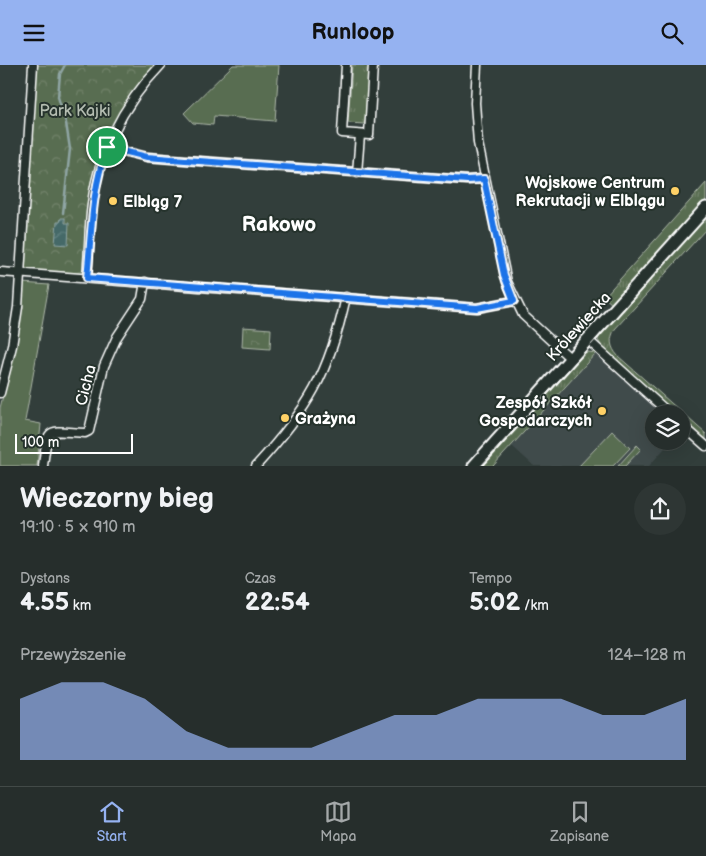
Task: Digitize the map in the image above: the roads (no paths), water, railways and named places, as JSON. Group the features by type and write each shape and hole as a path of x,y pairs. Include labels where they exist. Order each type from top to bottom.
{"main road":[{"name":"Królewiecka","path":"474,466 706,208"}],"street":[{"path":"0,393 12,346 18,307 33,65"},
{"path":"87,278 95,185 107,147 130,102 161,65"},
{"path":"346,65 342,133 360,135 369,135 373,65"},
{"path":"477,65 475,113 484,179 504,275 514,301 529,321 571,359"},
{"path":"357,173 360,135"},
{"path":"107,147 147,157 357,173 467,180 484,179"},
{"path":"2,272 477,308 514,301"},
{"name":"Cicha","path":"43,466 46,439 51,432 56,430 85,433 89,431 104,366 117,337 142,299 145,282"},
{"path":"260,465 299,416 318,385 334,345 346,297"},
{"path":"588,340 660,405"},
{"path":"690,432 706,447"}],"water":[{"path":"61,218 65,218 65,223 69,223 68,245 55,244 57,222 60,222"}],"waterway":[{"path":"63,213 70,149 66,123 58,97 60,74 65,65"}],"tram line":[{"path":"481,466 706,218"}],"place":[{"name":"Wojskowe Centrum Rekrutacji w Elblągu","path":"675,191"},
{"name":"Elbląg 7","path":"113,201"},
{"name":"Zespół Szkół Gospodarczych","path":"602,411"},
{"name":"Grażyna","path":"285,418"}],"district":[{"name":"Rakowo","path":"279,224"}],"park label":[{"name":"Park Kajki","path":"75,110"}]}
